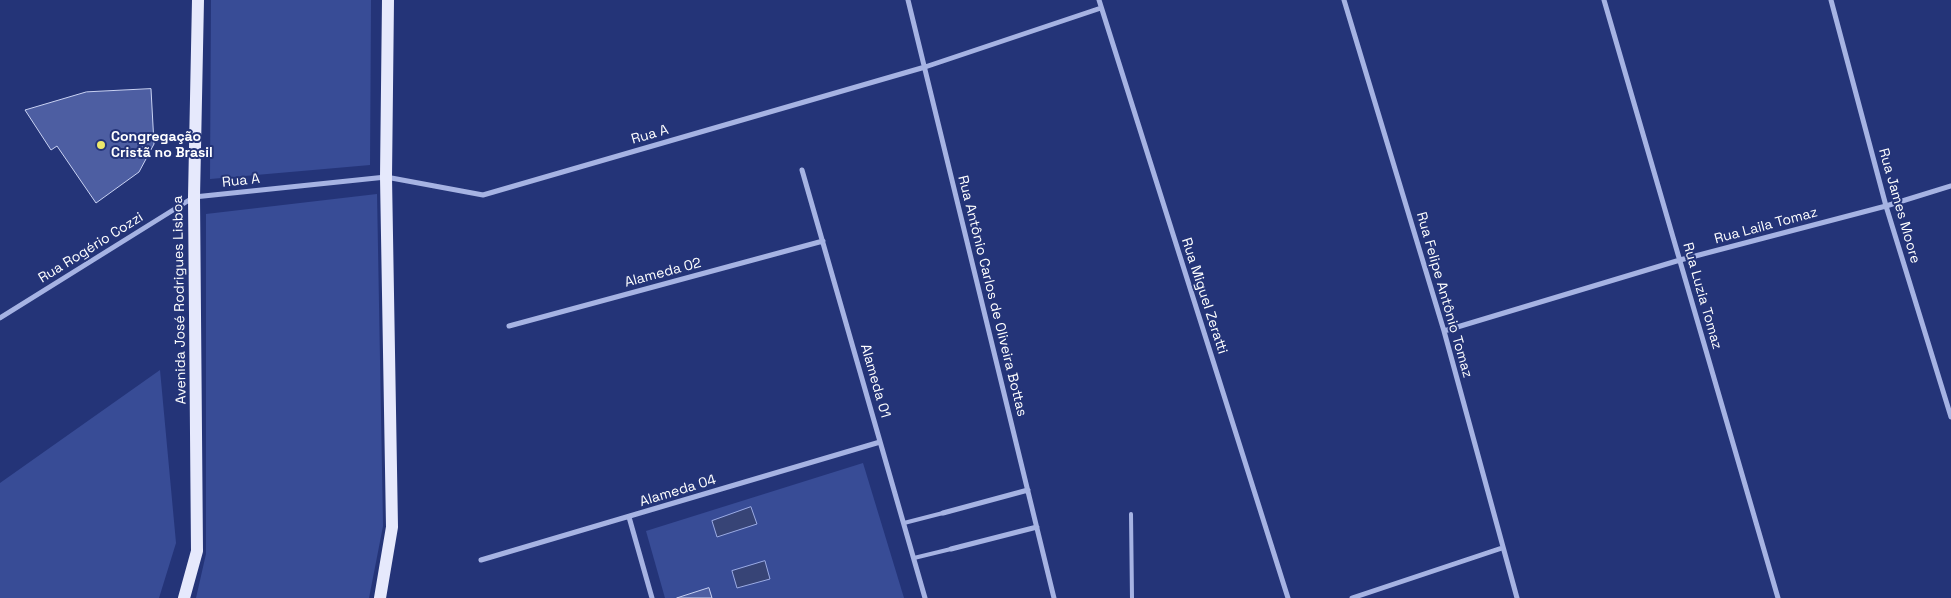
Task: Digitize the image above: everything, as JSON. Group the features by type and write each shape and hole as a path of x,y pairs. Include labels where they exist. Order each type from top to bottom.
{"main road":[{"name":"Avenida José Rodrigues Lisboa","path":"184,598 197,551 194,197 198,0"},
{"path":"380,598 392,527 386,177 388,0"}],"street":[{"name":"Rua Antônio Carlos de Oliveira Bottas","path":"908,0 1054,598"},
{"name":"Rua Miguel Zeratti","path":"1099,0 1288,598"},
{"name":"Rua Felipe Antônio Tomaz","path":"1344,0 1444,331 1517,598"},
{"name":"Rua Luzia Tomaz","path":"1604,0 1778,598"},
{"name":"Rua James Moore","path":"1832,0 1886,206 1951,417"},
{"name":"Rua A","path":"194,197 386,177 483,195 924,67 1101,8"},
{"name":"Alameda 01","path":"802,170 925,598"},
{"name":"Rua Laila Tomaz","path":"1444,331 1680,260 1886,206 1951,186"},
{"name":"Rua Rogério Cozzi","path":"0,317 194,197"},
{"name":"Alameda 02","path":"509,326 823,241"},
{"name":"Alameda 04","path":"481,560 880,442"},
{"path":"943,512 1028,490"},
{"path":"629,517 652,598"},
{"path":"951,549 1037,527"},
{"path":"1352,598 1502,548"}],"lane":[{"path":"904,523 943,512"},
{"path":"1131,514 1132,598"},
{"path":"914,558 951,549"}],"shaded area":[{"path":"211,0 371,0 370,165 210,179"},
{"path":"377,194 383,526 369,598 196,598 206,554 206,214"},
{"path":"160,370 176,543 159,598 0,598 0,483"},
{"path":"863,463 904,598 665,598 646,531"},
{"path":"751,507 757,524 717,537 712,521"},
{"path":"765,561 770,579 737,588 732,571"}],"building":[{"name":"Congregação Cristã no Brasil","path":"151,89 154,144 139,172 96,203 57,146 51,150 25,110 86,92"},
{"path":"709,588 712,598 677,598"}],"place":[{"name":"Congregação Cristã no Brasil","path":"101,145"}]}
